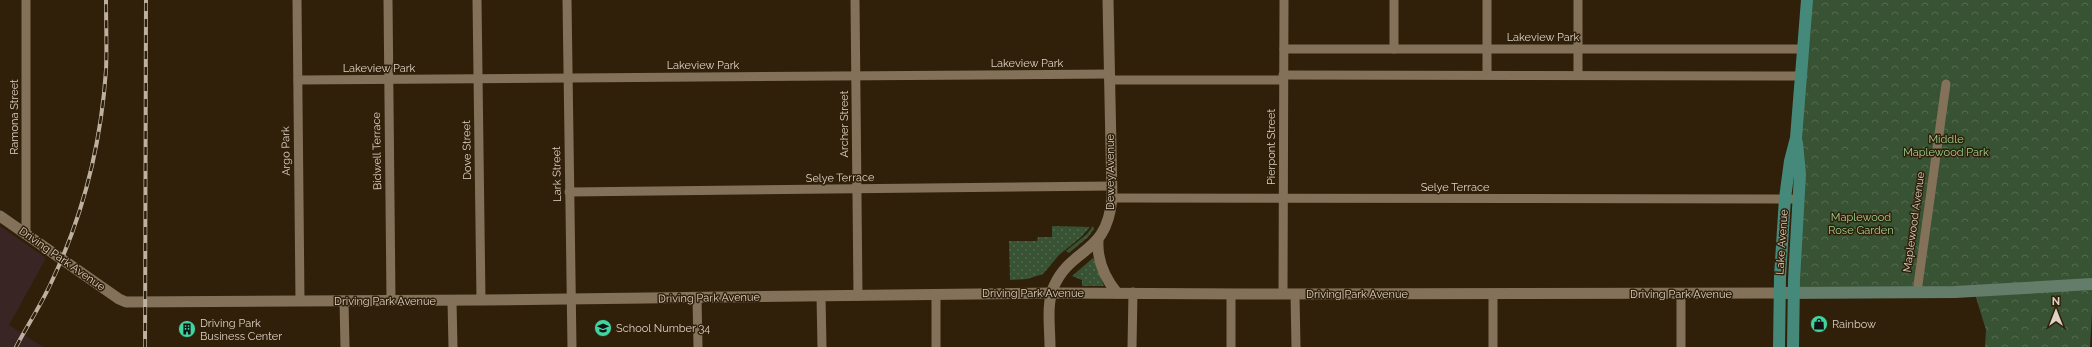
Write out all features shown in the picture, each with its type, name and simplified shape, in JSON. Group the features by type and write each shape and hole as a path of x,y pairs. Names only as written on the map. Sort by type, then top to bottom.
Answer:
{"main road":[{"name":"Lake Avenue","path":"1779,347 1785,198 1790,161 1796,138 1807,0"},
{"name":"Lake Avenue","path":"1793,347 1793,293 1799,199 1799,162 1796,138"},
{"name":"Driving Park Avenue","path":"1780,293 1988,290 2092,284"}],"street":[{"name":"Ramona Street","path":"26,0 26,234"},
{"name":"Argo Park","path":"297,0 300,301"},
{"name":"Bidwell Terrace","path":"388,0 391,301"},
{"name":"Dove Street","path":"477,0 481,300"},
{"name":"Lark Street","path":"567,0 572,347"},
{"name":"Archer Street","path":"855,0 858,296"},
{"name":"Dewey Avenue","path":"1050,347 1052,293 1061,275 1098,240 1108,223 1112,198 1112,186 1108,0"},
{"name":"Pierpont Street","path":"1283,294 1284,0"},
{"path":"1394,0 1394,49"},
{"path":"1487,0 1487,75"},
{"path":"1578,0 1578,75"},
{"name":"Lakeview Park","path":"1284,49 1802,49"},
{"name":"Lakeview Park","path":"298,80 856,76 1284,78 1487,75 1801,76"},
{"name":"Maplewood Avenue","path":"1917,292 1946,84"},
{"name":"Selye Terrace","path":"569,192 1112,186"},
{"name":"Selye Terrace","path":"1112,198 1799,199"},
{"name":"Driving Park Avenue","path":"0,216 119,299 126,302 697,298 1133,292 1231,294 1780,293"},
{"path":"1098,240 1099,263 1108,282 1117,293"},
{"path":"1132,347 1133,292"},
{"path":"1231,294 1231,347"},
{"path":"1295,294 1296,347"},
{"path":"1493,294 1493,347"},
{"path":"1681,294 1681,347"},
{"path":"936,295 936,347"},
{"path":"821,296 822,347"},
{"path":"697,298 698,347"},
{"path":"452,300 452,347"},
{"path":"344,301 345,347"}],"shaded area":[{"path":"0,226 46,258 9,325 43,347 0,347"}],"green space":[{"name":"Middle Maplewood Park","path":"1807,0 2092,0 2092,311 2090,347 1985,347 1986,330 1974,291 1793,293"},
{"path":"1052,226 1090,227 1081,237 1059,255 1043,274 1027,279 1010,280 1009,241 1037,241 1038,237 1052,237"},
{"path":"1093,226 1094,229 1088,237 1069,253 1066,251 1087,234"},
{"path":"1093,258 1104,286 1082,286 1082,280 1072,276"}],"railway":[{"path":"16,347 47,291 62,258 89,179 104,98 106,70 106,0"},
{"path":"145,347 146,0"}],"place":[{"name":"Rainbow","path":"1819,324"},
{"name":"School Number 34","path":"603,328"},
{"name":"Driving Park Business Center","path":"187,329"}],"park label":[{"name":"Maplewood Rose Garden","path":"1861,223"}]}
